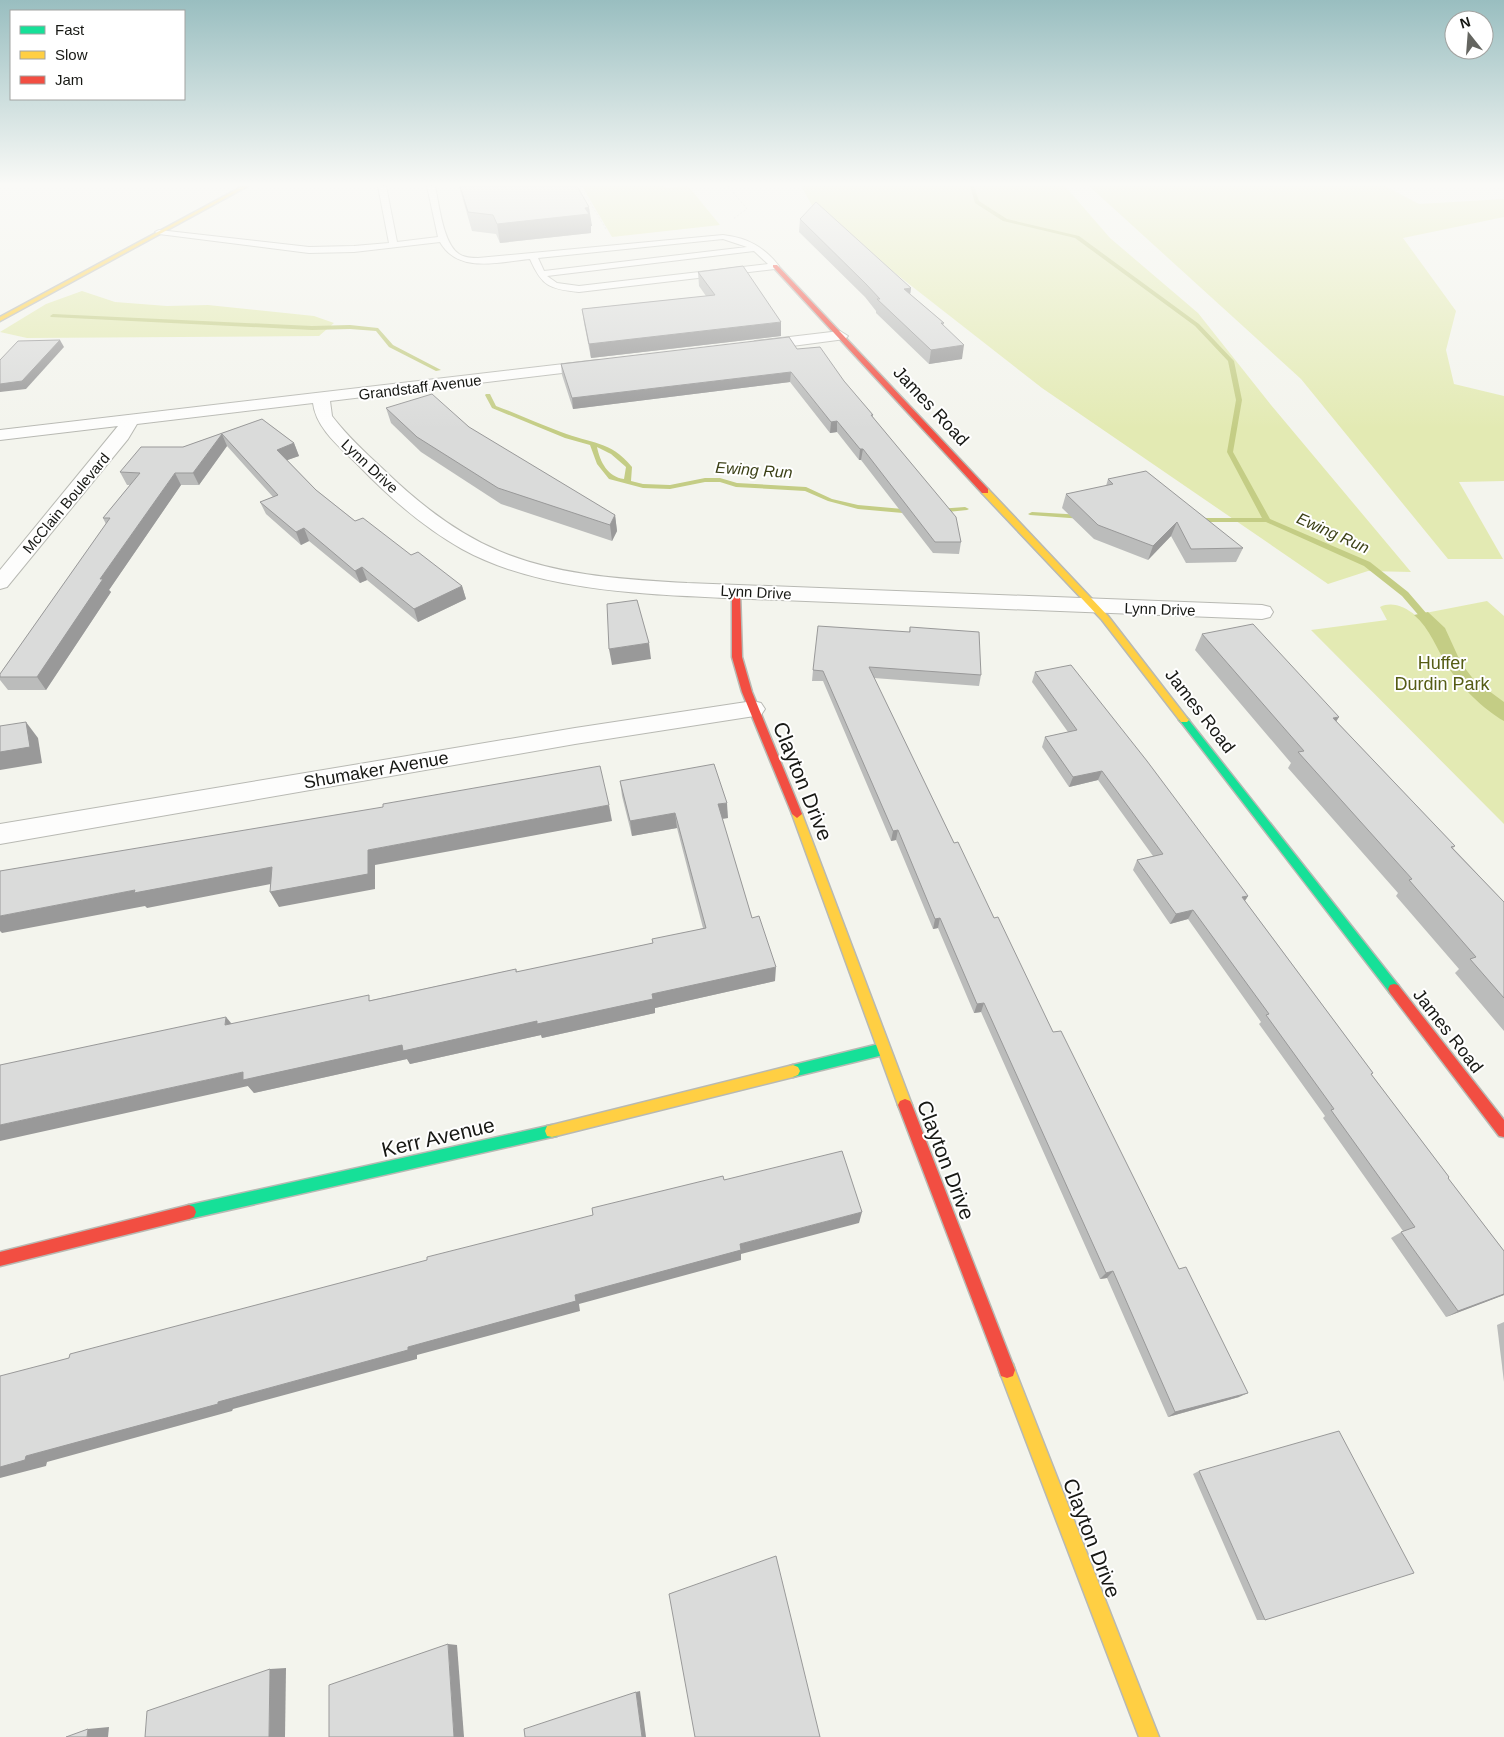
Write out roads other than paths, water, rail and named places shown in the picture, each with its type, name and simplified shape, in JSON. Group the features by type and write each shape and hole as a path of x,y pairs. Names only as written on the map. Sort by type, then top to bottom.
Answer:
{"street":[{"path":"0,319 96,267"},
{"name":"James Road","path":"776,267 1095,607 1504,1131"},
{"path":"742,348 840,336"},
{"name":"Grandstaff Avenue","path":"0,435 321,399 615,363"},
{"name":"Lynn Drive","path":"321,399 324,416 349,447 424,516 467,544 530,569 564,576 664,587 1095,607 1262,612"},
{"name":"McClain Boulevard","path":"0,583 122,435 130,421"},
{"name":"Clayton Drive","path":"736,591 735,638 737,657 753,709 786,783 883,1049 1149,1737"},
{"name":"Shumaker Avenue","path":"0,834 575,736 753,709"},
{"name":"Kerr Avenue","path":"0,1259 200,1210 577,1125 883,1049"}],"lane":[{"path":"538,267 543,279 554,286 580,289 766,267"},
{"path":"541,274 599,267"}],"waterway":[{"name":"Ewing Run","path":"1118,267 1197,325 1231,361 1239,400 1230,452 1267,520"},
{"name":"Ewing Run","path":"53,316 312,328 350,327 378,330 391,346 438,370"},
{"name":"Ewing Run","path":"488,395 494,407 567,437 593,444"},
{"name":"Ewing Run","path":"593,444 613,452 629,467 627,482"},
{"path":"593,444 597,458 607,474 615,480 627,482"},
{"name":"Ewing Run","path":"627,482 643,486 670,487 705,480 720,480 736,485 806,489 830,500 858,507 914,512"},
{"name":"Ewing Run","path":"938,511 965,509"},
{"name":"Ewing Run","path":"1032,514 1083,517"},
{"name":"Ewing Run","path":"1195,520 1267,520"},
{"name":"Ewing Run","path":"1267,520 1367,564 1405,594 1430,623"}],"park label":[{"name":"Huffer Durdin Park","path":"1442,673"}]}
